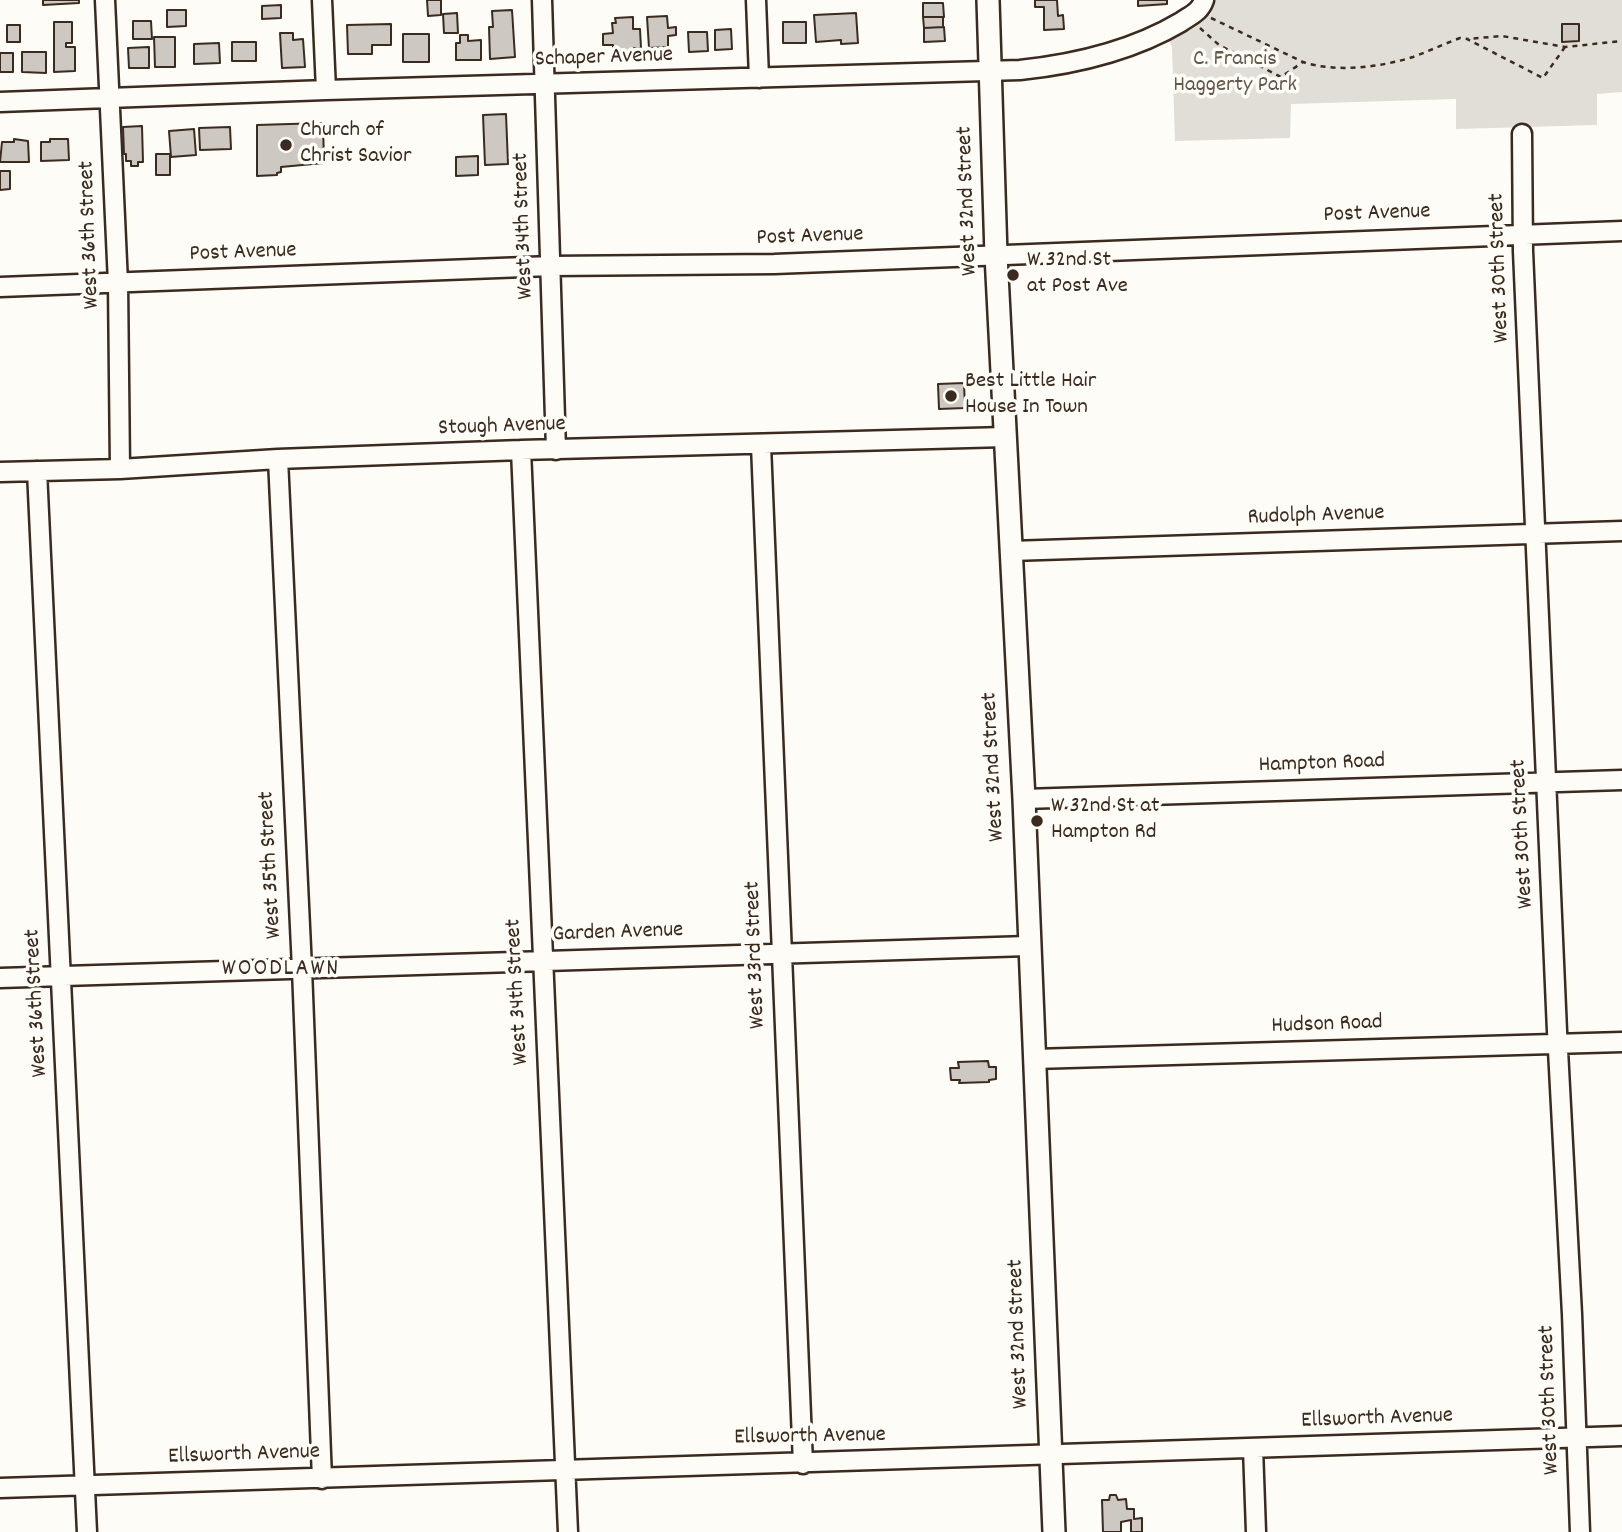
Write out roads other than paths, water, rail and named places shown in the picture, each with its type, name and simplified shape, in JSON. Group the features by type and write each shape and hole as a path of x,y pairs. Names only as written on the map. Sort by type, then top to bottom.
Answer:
{"street":[{"name":"West 36th Street","path":"105,0 118,283 120,469"},
{"path":"322,0 326,90"},
{"name":"West 34th Street","path":"542,0 556,450"},
{"path":"756,0 759,78"},
{"name":"West 32nd Street","path":"988,0 996,255 1024,799 1054,1532"},
{"name":"Schaper Avenue","path":"0,102 1052,67 1126,49 1204,14"},
{"name":"West 30th Street","path":"1522,134 1523,234 1580,1532"},
{"name":"Post Avenue","path":"0,287 551,266 774,264 1622,231"},
{"name":"Stough Avenue","path":"0,472 521,450 1005,437"},
{"name":"West 33rd Street","path":"761,444 803,1464"},
{"name":"West 34th Street","path":"521,450 568,1532"},
{"name":"West 35th Street","path":"278,459 322,1479"},
{"name":"West 36th Street","path":"37,471 87,1532"},
{"name":"Rudolph Avenue","path":"1011,551 1622,531"},
{"name":"Hampton Road","path":"1024,799 1622,780"},
{"name":"Garden Avenue","path":"0,978 1028,946"},
{"name":"Hudson Road","path":"1034,1059 1622,1042"},
{"name":"Ellsworth Avenue","path":"0,1488 1622,1436"},
{"path":"1253,1448 1256,1532"}],"place":[{"name":"Church of Christ Savior","path":"286,145"},
{"name":"W 32nd St at Post Ave","path":"1013,275"},
{"name":"Best Little Hair House In Town","path":"951,396"},
{"name":"W 32nd St at Hampton Rd","path":"1037,821"}],"district":[{"name":"WOODLAWN","path":"281,971"}],"park label":[{"name":"C. Francis Haggerty Park","path":"1235,74"}]}
